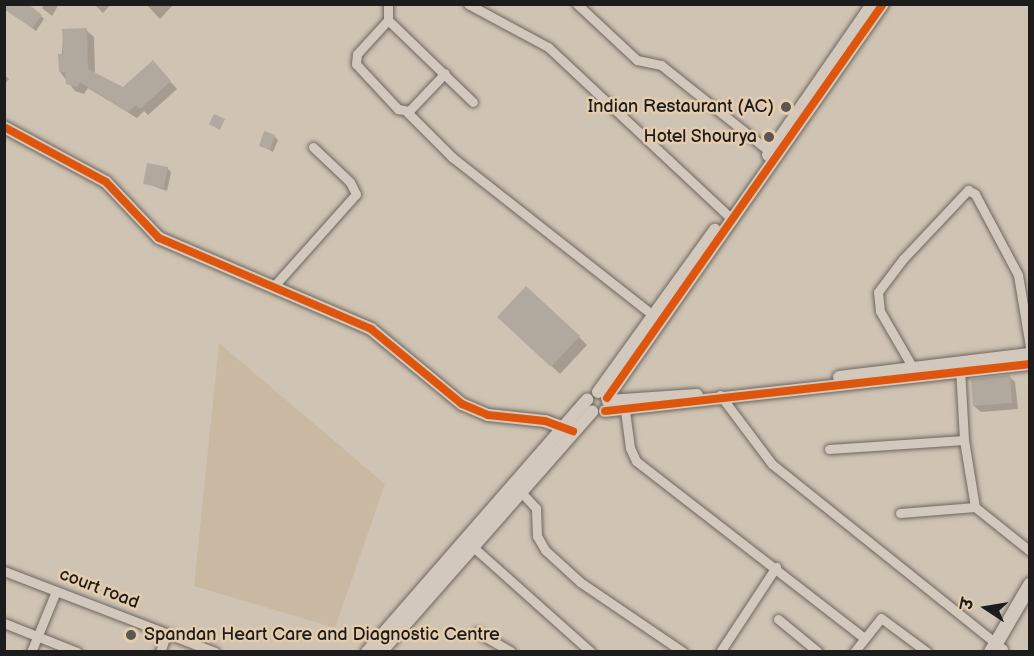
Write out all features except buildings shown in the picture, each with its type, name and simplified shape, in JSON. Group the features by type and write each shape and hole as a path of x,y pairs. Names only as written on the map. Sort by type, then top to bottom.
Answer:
{"main road":[{"path":"998,649 1029,585"},
{"path":"998,649 1029,603"}],"street":[{"path":"468,4 548,47 730,217"},
{"path":"577,4 637,60 661,65 773,155"},
{"path":"773,155 872,4"},
{"path":"367,651 569,428 605,400 773,155 883,4"},
{"path":"386,5 388,20 473,102"},
{"path":"388,20 357,54 356,64 398,109 407,112 452,157 653,315"},
{"path":"407,112 445,73"},
{"path":"4,127 106,182 159,238 371,329 476,411 569,428"},
{"path":"274,286 356,194 350,182 313,147"},
{"path":"913,368 880,311 879,292 903,260 968,190 975,194 1018,275 1029,347"},
{"path":"605,400 653,315 730,217"},
{"path":"588,400 605,400 625,407 960,366 1029,354"},
{"path":"721,396 913,368 1029,364"},
{"path":"960,366 964,440 975,507 1029,550"},
{"path":"721,396 772,464 998,649"},
{"path":"381,651 520,491 588,400"},
{"path":"588,400 592,412"},
{"path":"625,407 630,448 636,461 776,567 864,638"},
{"path":"830,449 964,440"},
{"path":"520,491 536,508 537,536 545,550 580,582 683,651"},
{"path":"900,513 975,507"},
{"path":"472,546 591,651"},
{"path":"720,651 776,567"},
{"name":"court road","path":"4,571 215,651"},
{"path":"31,651 56,591"},
{"path":"778,619 818,651"},
{"path":"855,651 877,621 885,619 927,651"},
{"path":"4,623 37,633 77,651"},
{"path":"477,632 511,651"},
{"path":"160,651 167,633"}],"shaded area":[{"path":"219,343 385,484 335,628 194,586"}],"cycle path":[{"path":"607,398 883,4"},
{"path":"4,127 106,182 159,238 371,329 462,404 488,415 545,421 573,431"},
{"path":"605,411 1030,364"}],"place":[{"name":"Indian Restaurant (AC)","path":"786,107"},
{"name":"Hotel Shourya","path":"769,137"},
{"name":"Spandan Heart Care and Diagnostic Centre","path":"131,635"}]}
